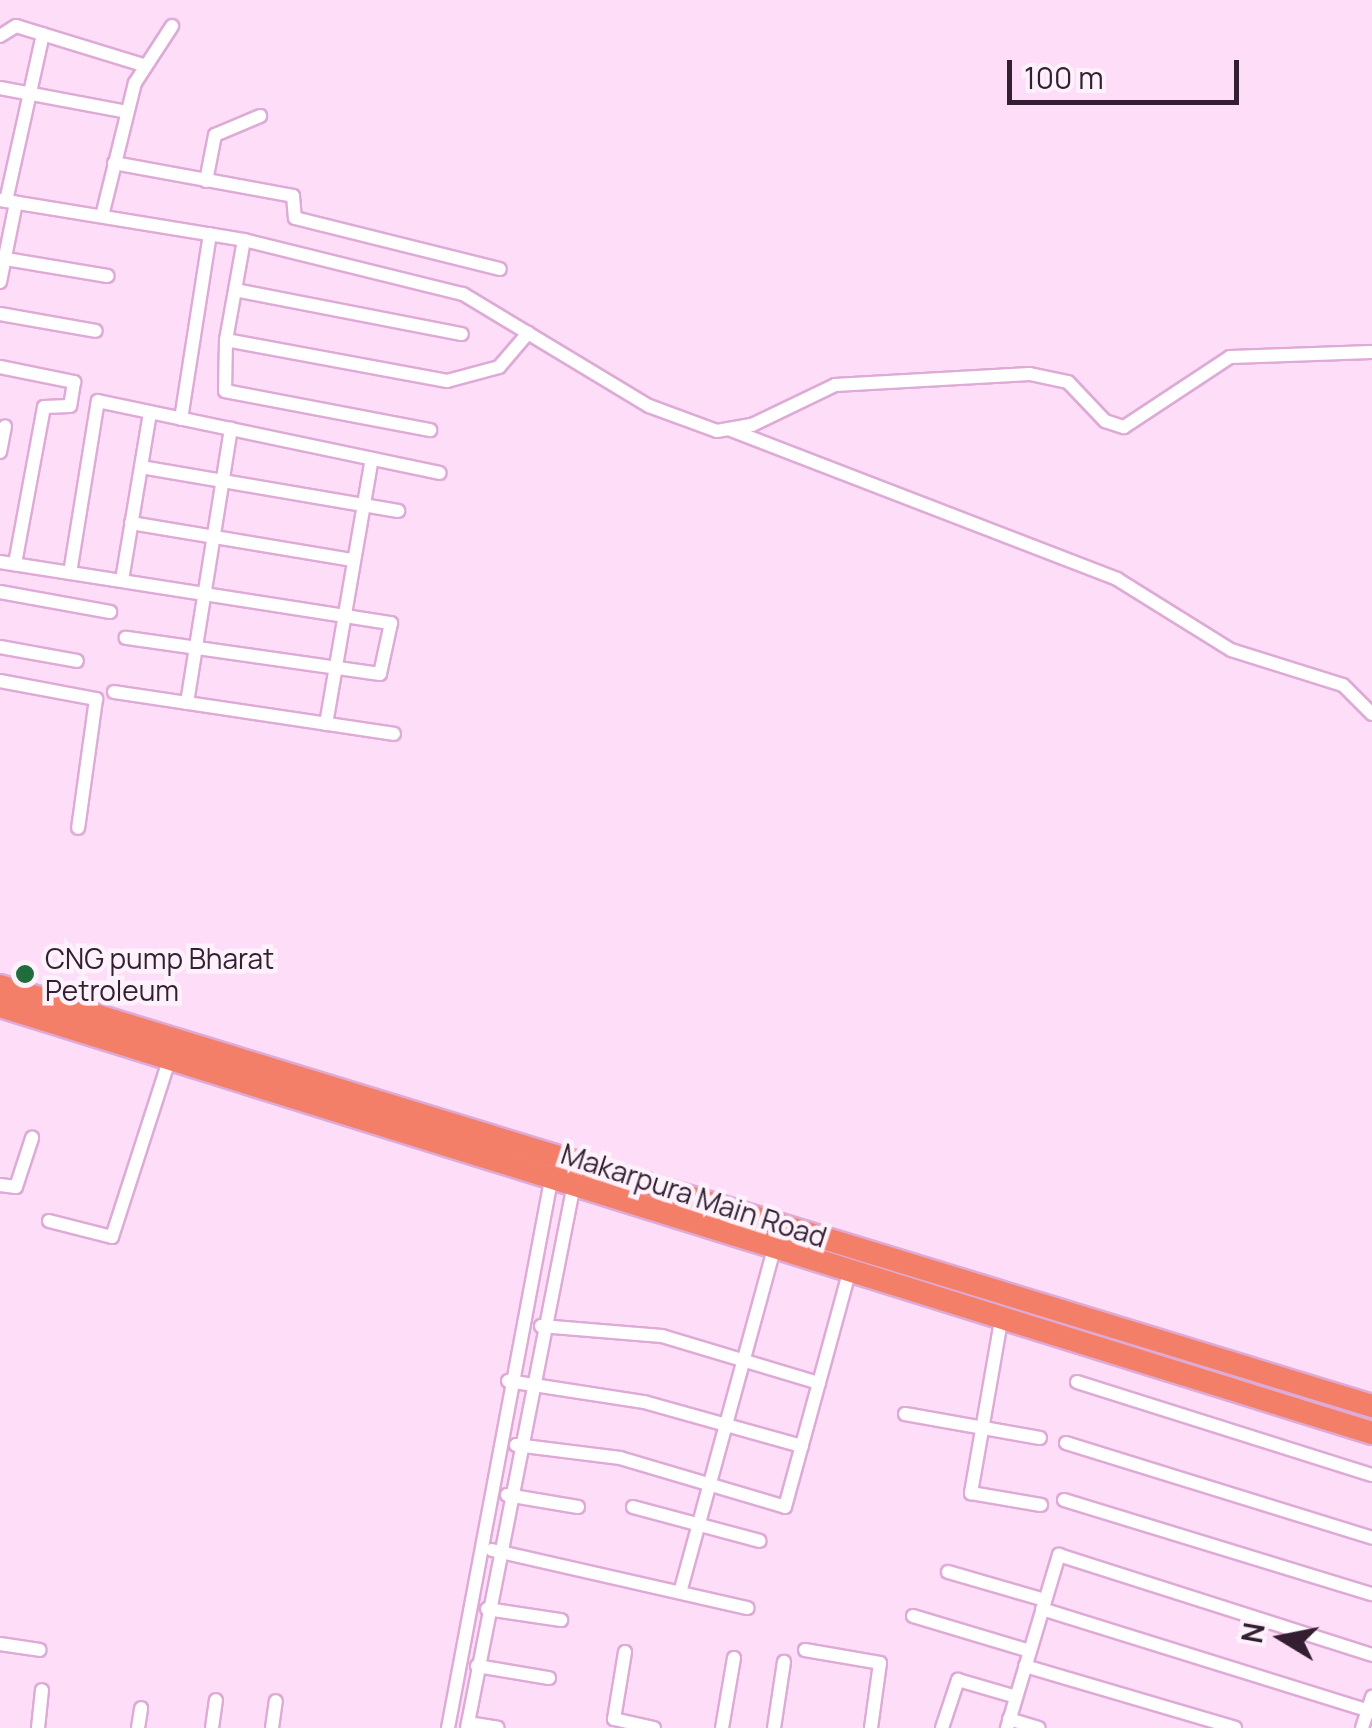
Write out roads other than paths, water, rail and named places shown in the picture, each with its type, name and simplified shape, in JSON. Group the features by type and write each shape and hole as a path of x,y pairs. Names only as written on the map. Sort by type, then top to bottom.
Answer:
{"highway":[{"name":"Makarpura Main Road","path":"1,1005 848,1276 1372,1432"},
{"name":"Makarpura Main Road","path":"1,1005 557,1155 1372,1406"}],"street":[{"path":"0,36 12,25 143,66"},
{"path":"102,216 127,112 143,66 172,26"},
{"path":"0,282 8,201 42,34"},
{"path":"0,88 127,112"},
{"path":"206,181 214,135 260,116"},
{"path":"114,163 292,196 295,218 500,269"},
{"path":"8,201 244,240 463,294 648,406 731,430 1116,579 1231,650 1343,684 1372,714"},
{"path":"181,418 210,234"},
{"path":"244,240 226,340 224,390 430,430"},
{"path":"2,258 106,276"},
{"path":"235,290 462,334"},
{"path":"0,314 96,331"},
{"path":"226,340 447,381 499,368 528,334"},
{"path":"731,430 835,385 1030,374 1058,376 1124,427 1230,357 1372,352"},
{"path":"0,367 74,382 70,406 44,407 7,563 391,621 384,671 336,668 126,638"},
{"path":"70,572 98,401 440,473"},
{"path":"122,580 150,412"},
{"path":"0,452 4,426"},
{"path":"188,703 231,429"},
{"path":"326,724 372,459"},
{"path":"141,468 398,511"},
{"path":"132,523 353,560"},
{"path":"0,592 110,612"},
{"path":"0,646 77,661"},
{"path":"0,681 96,699 78,828"},
{"path":"114,692 394,734"},
{"path":"48,1221 112,1237 169,1060"},
{"path":"0,1185 16,1187 32,1138"},
{"path":"498,1728 467,1726 506,1495 541,1326 562,1185 557,1155"},
{"path":"448,1728 508,1381 562,1185 580,1162"},
{"path":"681,1589 773,1252"},
{"path":"516,1444 620,1458 785,1507 848,1276"},
{"path":"1002,1322 971,1493 1040,1504"},
{"path":"541,1326 662,1336 819,1383"},
{"path":"508,1381 725,1422 802,1446"},
{"path":"1077,1382 1372,1475"},
{"path":"905,1414 1040,1438"},
{"path":"1066,1444 1372,1538"},
{"path":"506,1495 578,1507"},
{"path":"1064,1500 1372,1594"},
{"path":"633,1507 760,1541"},
{"path":"479,1548 681,1589 748,1608"},
{"path":"1038,1728 1008,1723 1061,1555 1372,1655"},
{"path":"948,1572 1370,1706 1362,1728"},
{"path":"487,1609 560,1620"},
{"path":"913,1616 1030,1651"},
{"path":"0,1644 40,1650"},
{"path":"805,1650 880,1664 871,1728"},
{"path":"625,1652 614,1719 654,1728"},
{"path":"722,1728 734,1658"},
{"path":"774,1728 784,1662"},
{"path":"477,1666 550,1678"},
{"path":"1025,1666 1236,1728"},
{"path":"942,1728 958,1680 1016,1697"},
{"path":"38,1728 42,1690"},
{"path":"212,1728 216,1700"},
{"path":"272,1728 276,1701"},
{"path":"138,1728 141,1708"}],"place":[{"name":"CNG pump Bharat Petroleum","path":"25,974"}]}
